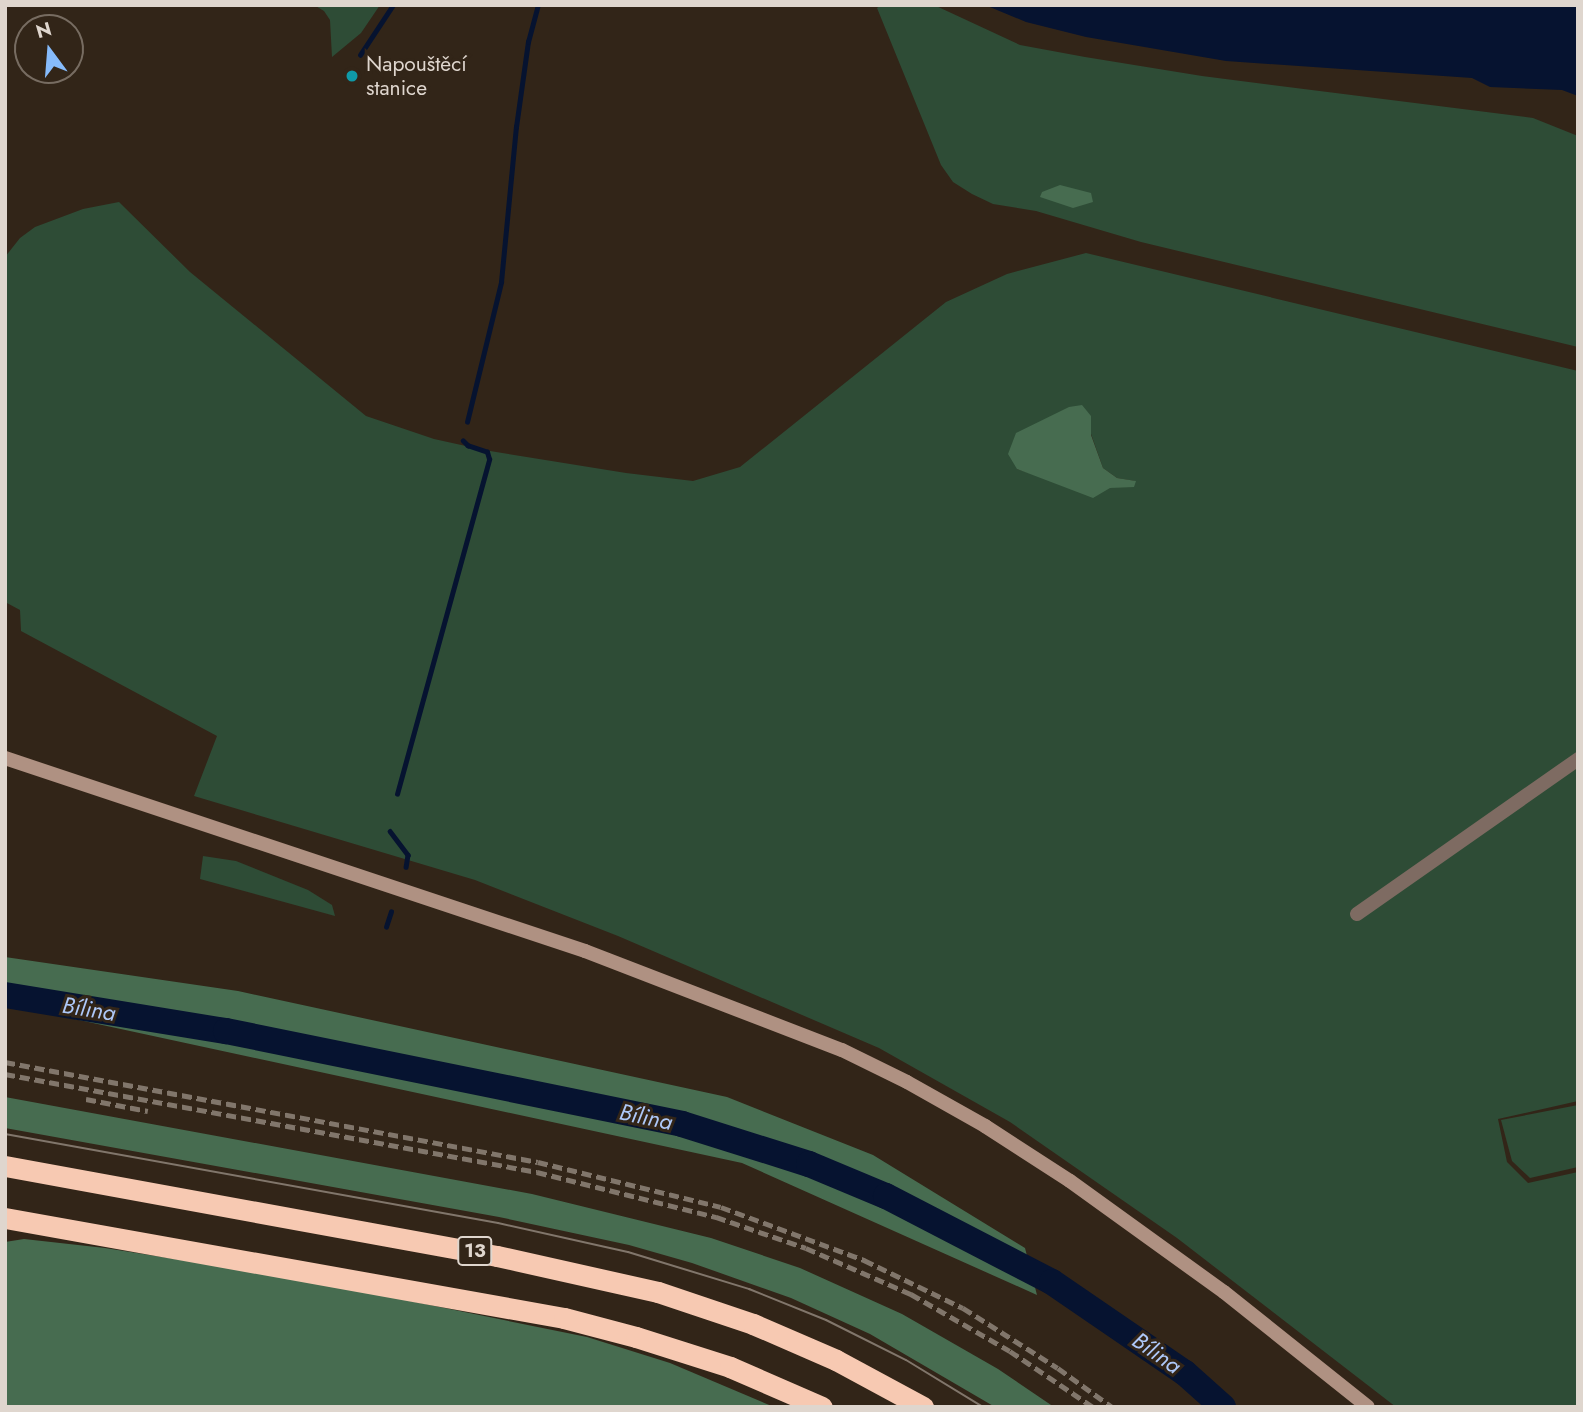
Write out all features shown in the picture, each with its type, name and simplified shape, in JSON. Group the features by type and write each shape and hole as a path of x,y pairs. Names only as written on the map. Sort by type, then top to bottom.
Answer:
{"highway":[{"name":"13","path":"5,1166 497,1255 621,1283 753,1324 836,1360 923,1407"},
{"name":"13","path":"5,1218 564,1318 636,1337 730,1367 822,1407"}],"street":[{"path":"5,758 585,951 842,1050 907,1082 985,1126 1070,1181 1224,1292 1368,1407"},
{"path":"1357,914 1578,759"}],"green space":[{"path":"314,5 380,5 361,33 332,57 330,20 324,11"},
{"path":"881,5 934,5 1020,45 1202,76 1533,118 1578,136 1578,347 1141,242 1036,211 993,204 972,194 953,182 941,165 877,8"},
{"path":"1060,185 1091,193 1093,202 1073,208 1040,197 1042,192"},
{"path":"119,202 190,272 366,416 434,439 484,450 693,481 740,467 946,302 1007,274 1086,253 1578,371 1578,1101 1498,1119 1507,1162 1528,1183 1578,1172 1578,1407 1396,1407 1177,1238 1010,1122 879,1048 618,936 475,880 194,796 217,736 21,631 20,610 5,602 5,257 20,238 35,227 83,209","holes":["1091,416 1091,434 1103,468 1117,478 1135,481 1110,488 1048,479 1017,469"]},
{"path":"1082,405 1091,416 1091,435 1103,468 1117,478 1136,481 1134,487 1110,488 1093,498 1017,469 1008,454 1016,433 1069,407"},
{"path":"203,856 236,861 308,890 332,905 335,916 200,879"},
{"path":"5,957 238,991 727,1097 873,1155 1025,1248 1037,1295 742,1163 5,1004"},
{"path":"5,1097 532,1194 711,1238 800,1268 902,1314 998,1369 1054,1407 995,1407 870,1334 791,1298 692,1263 629,1245 499,1217 5,1128"},
{"path":"1578,1105 1578,1167 1530,1178 1512,1161 1501,1120"},
{"path":"24,1239 105,1248 302,1279 587,1337 670,1363 774,1407 5,1407 5,1242"}],"water":[{"path":"985,5 1578,5 1578,96 1562,90 1490,87 1472,78 1226,61 1086,37 1026,22"}],"waterway":[{"path":"360,55 393,5"},
{"path":"467,422 501,282 516,127 528,42 538,5"},
{"path":"397,794 489,459 487,452 468,446 463,441"},
{"path":"390,831 408,855 406,867"},
{"path":"386,927 391,912"},
{"name":"Bílina","path":"5,995 226,1031 682,1124 809,1164 886,1196 1052,1282 1185,1373 1223,1407"}],"tram line":[{"path":"5,1134 498,1223 628,1252 749,1289 826,1320 906,1360 983,1407"}],"railway":[{"path":"5,1062 538,1162 721,1207 864,1260 963,1308 1058,1368 1112,1407"},
{"path":"5,1074 537,1172 716,1217 806,1248 911,1294 1010,1351 1093,1407"},
{"path":"86,1099 148,1111"}],"place":[{"name":"Napouštěcí stanice","path":"352,76"}]}
